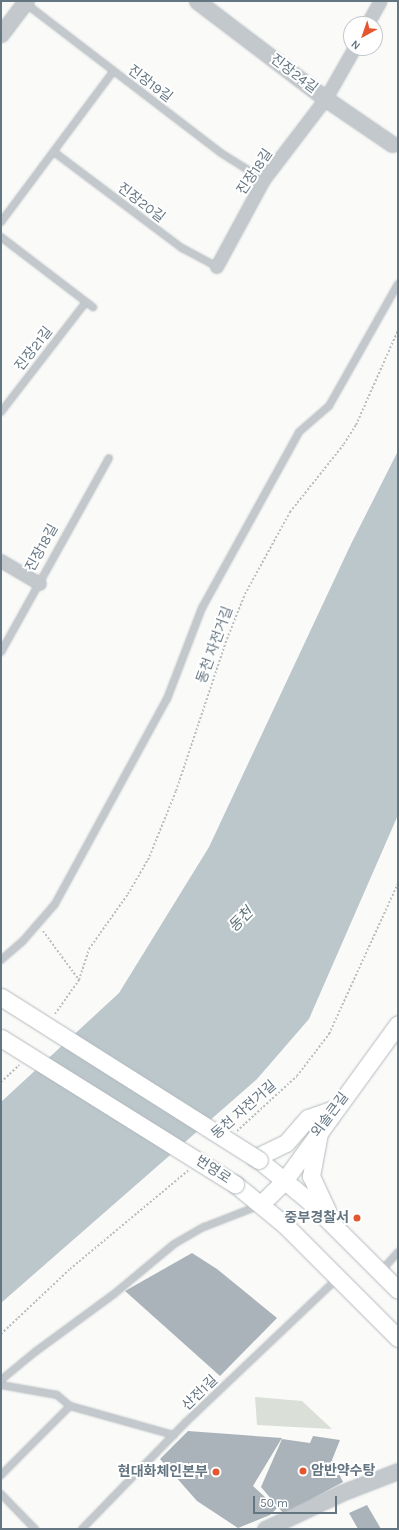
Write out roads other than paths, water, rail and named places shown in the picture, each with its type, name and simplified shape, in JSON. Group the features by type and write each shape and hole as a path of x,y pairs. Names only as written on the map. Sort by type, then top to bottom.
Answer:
{"main road":[{"path":"1,997 257,1159 284,1180 334,1226 398,1290"},
{"name":"외솔큰길","path":"261,1204 284,1180 334,1109 396,1031"},
{"name":"번영로","path":"1,1038 235,1184 261,1204 398,1338"},
{"path":"257,1159 286,1143 308,1118 334,1109"},
{"path":"319,1130 311,1176 334,1226"}],"street":[{"name":"진장24길","path":"197,1 326,98 392,144"},
{"path":"1,34 25,2"},
{"path":"372,16 379,2"},
{"name":"진장18길","path":"217,267 264,180 326,98 350,56"},
{"path":"1,561 40,584"},
{"path":"265,1529 341,1493 398,1471"}],"lane":[{"name":"진장19길","path":"25,2 221,153 264,180"},
{"path":"1,222 114,72"},
{"name":"진장20길","path":"54,152 171,240 217,267"},
{"path":"1,237 93,307"},
{"path":"1,960 22,942 54,904 167,699 202,608 299,432 329,406 398,284"},
{"name":"진장21길","path":"1,412 86,302"},
{"name":"진장18길","path":"1,652 40,584 108,458"},
{"path":"1,1380 35,1352 114,1294 174,1244 204,1228 261,1204"},
{"path":"380,1272 398,1252"},
{"name":"산전1길","path":"82,1529 174,1435 338,1278"},
{"path":"1,1385 57,1395 70,1406 174,1435"},
{"path":"1,1476 70,1406"},
{"path":"1,1494 35,1529"}],"water":[{"name":"동천","path":"398,451 398,815 309,1019 257,1079 1,1303 1,1102 119,993 209,847 351,544"}],"place":[{"name":"중부경찰서","path":"357,1218"},
{"name":"암반약수탕","path":"303,1471"},
{"name":"현대화체인본부","path":"216,1472"}]}
